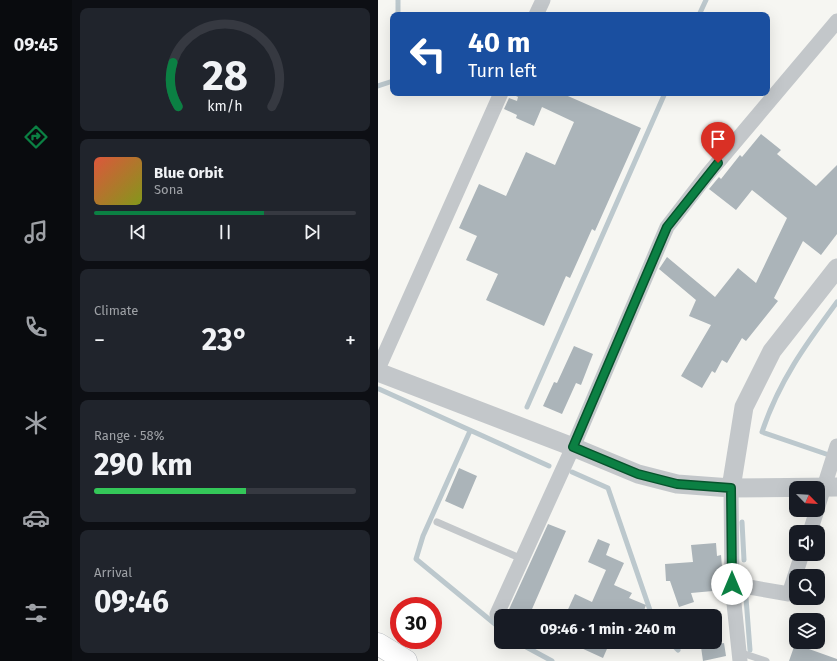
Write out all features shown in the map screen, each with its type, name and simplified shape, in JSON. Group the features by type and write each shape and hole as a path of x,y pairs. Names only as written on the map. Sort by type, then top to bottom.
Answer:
{"main road":[{"path":"378,644 406,661"}],"street":[{"path":"537,12 543,0"},
{"path":"500,609 573,447 667,227 708,174 837,21"},
{"path":"500,96 378,370 638,474 677,484 731,488 831,487"},
{"path":"739,657 732,584 731,488 744,407 772,351 837,268"},
{"path":"825,496 831,487 837,446"},
{"path":"732,584 789,594 800,561"}],"lane":[{"path":"438,522 522,559"},
{"path":"739,657 766,661"}],"building":[{"path":"516,96 568,96 641,128 595,231 592,229 570,278 566,276 544,326 486,300 498,274 466,260 477,236 459,228 479,184 506,196 526,152 555,165 574,122 542,107 534,126 516,118 517,115 504,109 509,98 517,101 518,97"},
{"path":"761,134 781,150 777,154 816,186 837,165 837,234 821,255 803,241 774,298 778,301 746,341 742,338 727,363 722,360 715,373 712,371 702,388 681,376 711,325 689,316 696,300 659,269 667,257 715,297 738,268 756,283 787,218 752,190 736,210 709,189 719,177 721,179 740,155 742,157"},
{"path":"574,346 593,354 581,385 576,383 562,414 543,406 554,382 557,383"},
{"path":"459,468 477,476 463,509 445,501"},
{"path":"548,524 566,531 532,609 509,609"},
{"path":"598,539 610,544 606,555 624,563 614,585 632,593 629,598 646,605 645,609 568,609 575,594 592,602 606,570 588,562"},
{"path":"716,543 717,556 721,555 724,590 691,593 694,602 679,607 670,581 666,581 665,564 693,562 691,545"},
{"path":"722,643 724,643 726,656 703,661 701,649 722,649"},
{"path":"583,649 607,649 603,658"},
{"path":"793,649 809,649 837,659 837,661 789,661"}],"waterway":[{"path":"398,0 398,12"},
{"path":"700,12 706,0"},
{"path":"378,86 390,82"},
{"path":"527,407 664,96"},
{"path":"829,455 762,432 769,413 794,364 837,302"},
{"path":"379,389 549,466"},
{"path":"470,431 423,536 416,559 494,623"},
{"path":"572,472 608,488 650,609"},
{"path":"742,522 744,560"},
{"path":"746,598 750,650"},
{"path":"530,649 552,661"}],"route":[{"path":"718,163 667,227 573,447 638,474 677,484 731,488 732,584"}]}
